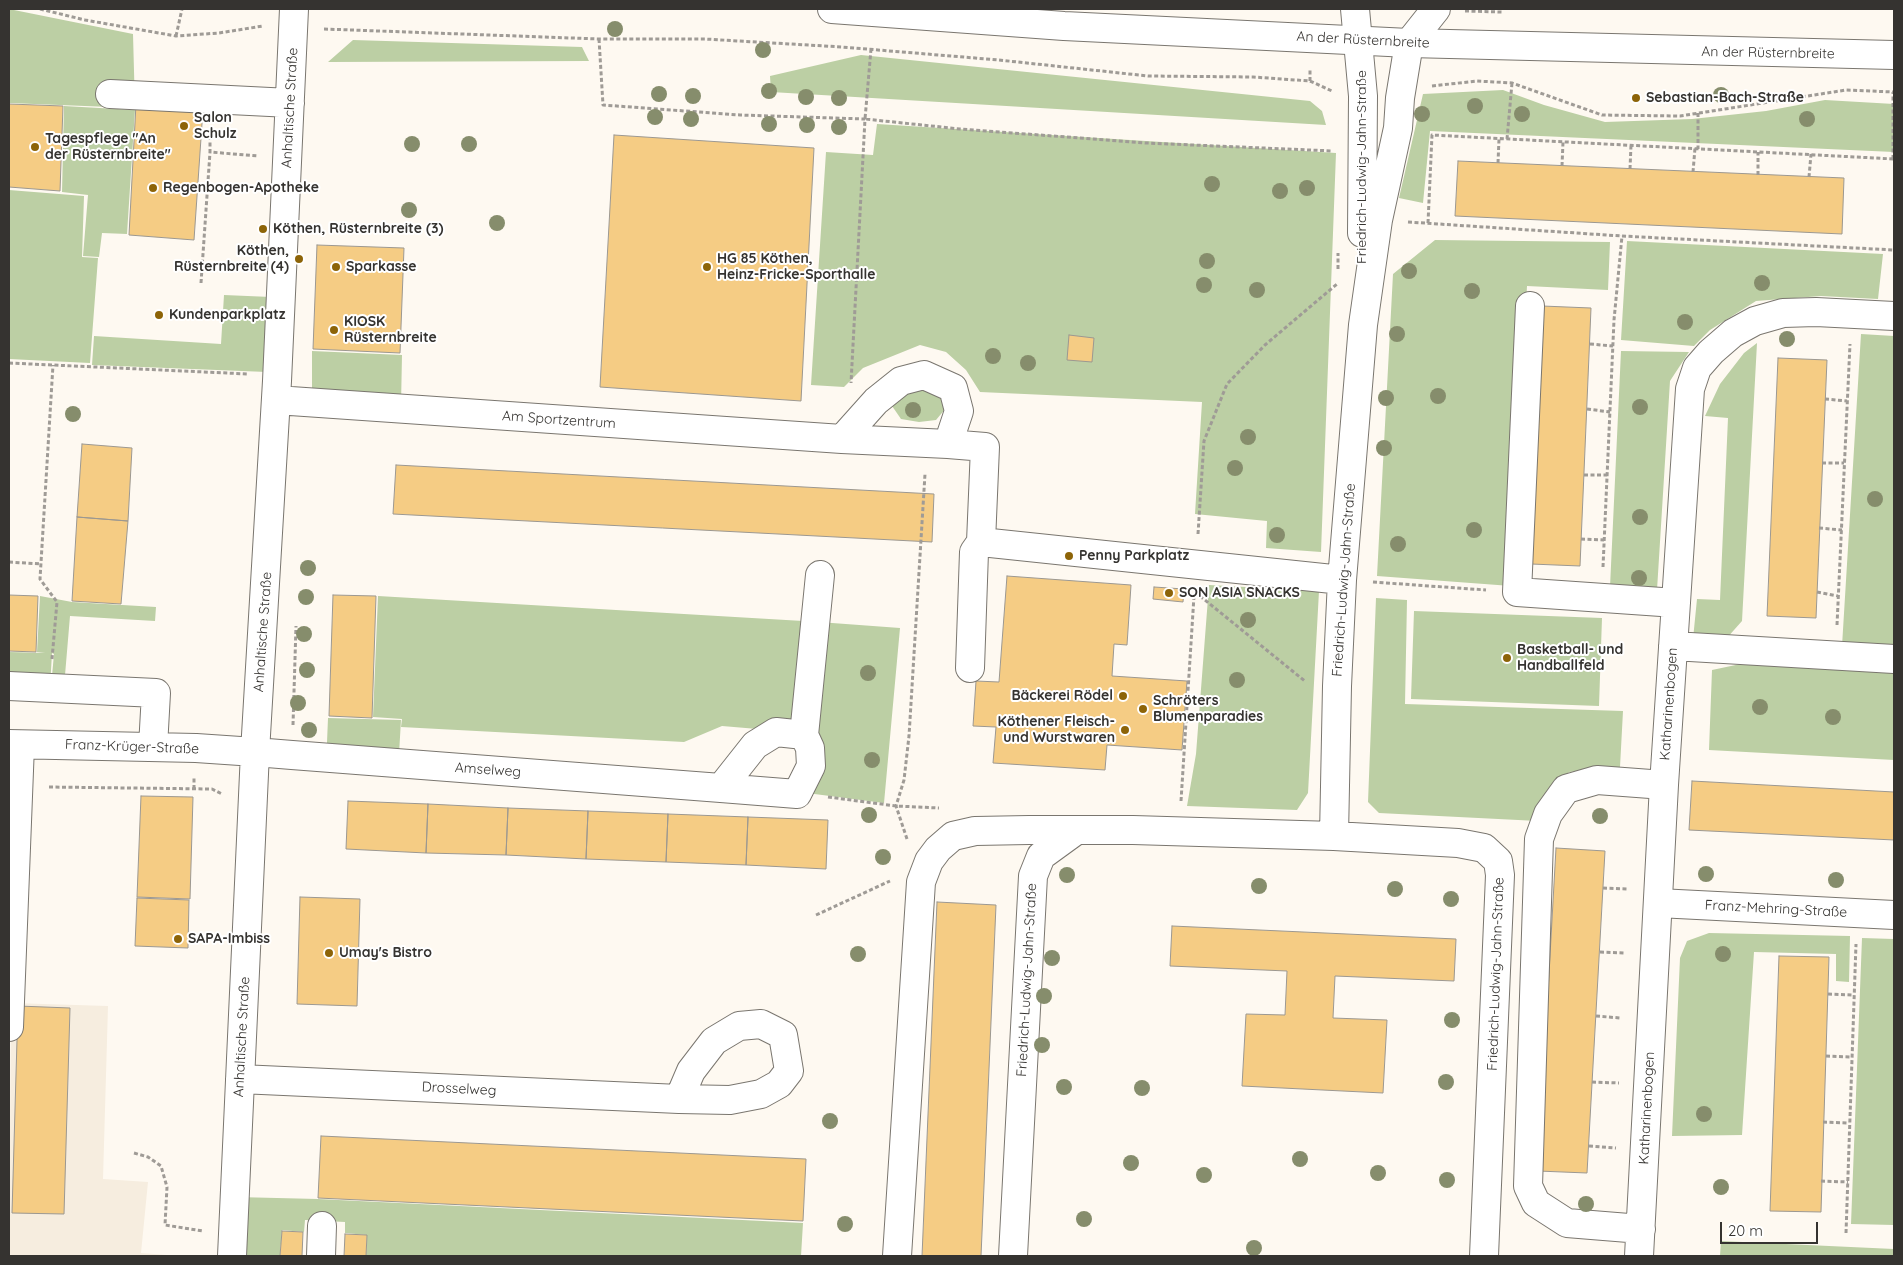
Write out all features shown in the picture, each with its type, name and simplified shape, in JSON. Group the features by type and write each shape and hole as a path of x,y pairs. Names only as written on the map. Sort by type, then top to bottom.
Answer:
{"street":[{"name":"An der Rüsternbreite","path":"832,9 1064,26 1409,43 1894,55"},
{"path":"1355,9 1360,40"},
{"path":"1409,43 1436,9"},
{"name":"Anhaltische Straße","path":"232,1256 255,752 276,400 294,18"},
{"name":"Friedrich-Ludwig-Jahn-Straße","path":"1360,40 1363,96 1363,325"},
{"name":"Friedrich-Ludwig-Jahn-Straße","path":"1334,836 1336,686 1342,580 1363,325 1378,220 1398,128 1400,98 1409,43"},
{"path":"110,94 290,103"},
{"path":"1530,306 1517,592 1676,603"},
{"name":"Katharinenbogen","path":"1639,1256 1647,896 1664,785 1690,389 1696,368 1711,352 1733,333 1755,321 1783,313 1816,312 1894,316"},
{"path":"845,435 876,400 901,381 924,375 953,388 959,411 948,444"},
{"name":"Am Sportzentrum","path":"276,400 845,435 985,447 981,542"},
{"path":"970,668 974,552 981,542 1342,580"},
{"path":"721,788 755,745 776,732 804,735 820,575"},
{"path":"1673,646 1894,659"},
{"path":"9,686 156,693 153,747"},
{"name":"Amselweg","path":"255,752 797,794 811,766 810,748 804,735"},
{"path":"9,1027 18,791 14,744"},
{"name":"Franz-Krüger-Straße","path":"14,744 153,747 255,752"},
{"path":"1640,1229 1567,1223 1536,1203 1528,1186 1539,839 1548,814 1566,789 1597,780 1664,785"},
{"name":"Friedrich-Ludwig-Jahn-Straße","path":"1013,1256 1033,876 1041,856 1074,832 1133,830 1334,836 1458,843 1484,848 1498,861 1500,875 1484,1256"},
{"path":"897,1256 920,906 922,882 929,861 938,849 953,836 975,831 1074,832"},
{"name":"Franz-Mehring-Straße","path":"1647,896 1894,914"},
{"name":"Drosselweg","path":"240,1079 679,1099"},
{"path":"321,1256 322,1226"}],"path":[{"path":"40,9 85,20 176,36 219,33 263,26 294,18 376,32 599,39 705,38 999,60 1148,76 1253,77 1310,81 1341,94 1363,96"},
{"path":"176,36 182,9"},
{"path":"599,39 603,105 740,115 865,119 960,129 1146,143 1340,151"},
{"path":"845,435 870,49"},
{"path":"1400,98 1408,97 1428,87 1454,82 1512,83 1602,115 1680,116 1846,90 1894,92 1894,159 1432,135 1428,223 1622,236 1894,250"},
{"path":"1507,139 1512,83"},
{"path":"1693,172 1698,113"},
{"path":"201,283 210,136"},
{"path":"1498,163 1499,138"},
{"path":"1562,142 1562,166"},
{"path":"1630,169 1631,145"},
{"path":"210,152 262,156"},
{"path":"1758,152 1758,175"},
{"path":"1809,177 1811,154"},
{"path":"1602,598 1613,346 1622,236"},
{"path":"1337,293 1338,246"},
{"path":"1195,565 1204,441 1228,384 1265,345 1338,283"},
{"path":"1835,656 1852,314"},
{"path":"1590,344 1613,346"},
{"path":"9,363 256,374"},
{"path":"50,688 57,602 40,580 53,365"},
{"path":"1825,399 1848,400"},
{"path":"1587,409 1610,412"},
{"path":"1822,463 1844,463"},
{"path":"907,841 896,806 904,780 909,736 926,466"},
{"path":"1584,475 1607,475"},
{"path":"1819,528 1842,530"},
{"path":"1581,539 1604,540"},
{"path":"9,562 41,564"},
{"path":"1342,580 1517,592"},
{"path":"1180,810 1194,591 1314,688"},
{"path":"1817,592 1838,596"},
{"path":"18,791 43,787 212,789 223,795 226,800"},
{"path":"816,915 888,884 893,877"},
{"path":"1603,888 1647,896"},
{"path":"1846,1233 1856,940"},
{"path":"1600,952 1633,954"},
{"path":"1828,994 1854,995"},
{"path":"1596,1016 1622,1018"},
{"path":"1826,1056 1852,1057"},
{"path":"1592,1082 1627,1084"},
{"path":"1824,1122 1849,1123"},
{"path":"1589,1146 1624,1148"},
{"path":"134,1153 148,1157 161,1166 167,1187 165,1226 211,1232"},
{"path":"1822,1181 1848,1182"}],"shaded area":[{"path":"11,1003 108,1006 103,1179 148,1182 141,1253 180,1256 9,1256"}],"green space":[{"path":"9,9 133,34 135,108 9,103"},
{"path":"353,40 582,47 589,61 328,62"},
{"path":"861,55 1310,101 1322,111 1326,125 771,92 770,76"},
{"path":"1503,90 1544,105 1605,122 1692,119 1766,111 1825,100 1894,104 1894,152 1430,131 1423,203 1399,198 1423,94"},
{"path":"64,106 135,110 127,234 102,233 99,257 83,256 88,195 62,192"},
{"path":"877,124 1336,153 1321,552 1266,548 1267,521 1195,514 1202,402 980,392 966,370 946,352 920,345 863,368 844,387 811,385 826,152 873,155"},
{"path":"9,190 84,196 82,257 98,258 90,363 9,359"},
{"path":"1435,240 1610,242 1608,290 1527,286 1511,586 1377,576 1393,274"},
{"path":"1627,241 1883,254 1878,299 1821,296 1756,301 1710,330 1694,346 1621,340"},
{"path":"224,295 271,297 267,372 92,365 94,336 221,344"},
{"path":"1861,334 1894,336 1894,649 1842,646"},
{"path":"1757,343 1742,621 1726,639 1693,639 1697,599 1720,600 1728,418 1705,416 1720,384 1744,353"},
{"path":"312,351 402,355 401,405 312,400"},
{"path":"1621,351 1689,352 1670,381 1657,590 1610,587"},
{"path":"906,388 941,390 946,408 936,420 919,422 901,419 890,403"},
{"path":"1209,585 1319,591 1308,793 1297,810 1187,806 1196,754"},
{"path":"40,596 72,602 156,607 155,621 70,616 64,687 51,687 54,654 52,653 50,687 9,686 9,652 45,653 37,652"},
{"path":"378,596 803,621 793,732 722,726 684,742 401,727 402,719 373,717"},
{"path":"1376,598 1407,600 1405,704 1623,711 1620,767 1569,772 1538,821 1379,813 1368,802"},
{"name":"Basketball- und Handballfeld","path":"1414,611 1602,618 1599,706 1411,699"},
{"path":"805,621 900,628 884,803 799,792"},
{"path":"1750,662 1894,670 1894,760 1709,750 1712,670"},
{"path":"328,718 401,720 398,771 326,767"},
{"path":"1709,933 1850,936 1849,982 1836,981 1836,954 1754,952 1742,1135 1672,1136 1680,958 1687,941"},
{"path":"1862,938 1894,939 1894,1225 1851,1224"},
{"path":"236,1197 318,1199 803,1223 801,1256 366,1256 367,1235 345,1233 345,1222 305,1220 304,1232 282,1230 280,1256 233,1256"},
{"path":"1721,1241 1894,1249 1894,1256 1720,1256"}],"building":[{"name":"Tagespflege \"An der Rüsternbreite\"","path":"9,104 63,106 60,191 9,187"},
{"path":"136,104 203,109 194,240 129,235"},
{"name":"HG 85 Köthen, Heinz-Fricke-Sporthalle","path":"614,135 814,148 801,401 600,387"},
{"path":"1458,161 1844,178 1842,234 1455,216"},
{"path":"317,245 404,248 400,353 313,349"},
{"path":"1542,306 1591,308 1580,566 1531,564"},
{"path":"1069,335 1094,338 1092,362 1067,360"},
{"path":"1778,358 1827,360 1816,618 1767,616"},
{"path":"82,444 132,448 128,521 77,517"},
{"path":"396,465 934,494 932,542 393,514"},
{"path":"77,517 128,521 121,604 72,601"},
{"path":"1007,576 1131,585 1127,645 1114,644 1112,676 1187,681 1182,750 1107,745 1105,770 993,763 996,727 973,726 976,681 999,682"},
{"path":"1154,587 1184,589 1183,602 1153,599"},
{"path":"9,595 38,596 36,652 9,651"},
{"path":"333,595 376,596 372,718 329,716"},
{"path":"1692,781 1894,792 1894,840 1689,830"},
{"path":"141,796 193,797 190,899 137,897"},
{"path":"348,801 428,804 426,853 346,849"},
{"path":"428,804 508,808 506,855 426,853"},
{"path":"508,808 588,811 586,859 506,855"},
{"path":"588,811 668,814 666,862 586,859"},
{"path":"668,814 748,817 746,865 666,862"},
{"path":"748,817 828,820 826,869 746,865"},
{"path":"1556,848 1605,851 1587,1173 1538,1171"},
{"path":"300,897 360,899 357,1006 297,1004"},
{"path":"137,898 189,900 188,948 135,946"},
{"path":"937,902 996,905 981,1256 922,1256"},
{"path":"1172,926 1456,939 1454,981 1335,976 1333,1018 1387,1020 1383,1093 1242,1086 1246,1014 1285,1015 1287,971 1170,966"},
{"path":"1779,956 1829,957 1821,1212 1770,1211"},
{"path":"18,1006 70,1008 64,1214 12,1213"},
{"path":"321,1136 806,1159 803,1221 318,1198"},
{"path":"282,1231 303,1232 302,1256 280,1256"},
{"path":"345,1234 367,1235 366,1256 344,1256"}],"place":[{"name":"Sebastian-Bach-Straße","path":"1636,98"},
{"name":"Salon Schulz","path":"184,126"},
{"name":"Tagespflege \"An der Rüsternbreite\"","path":"35,147"},
{"name":"Regenbogen-Apotheke","path":"153,188"},
{"name":"Köthen, Rüsternbreite (3)","path":"263,229"},
{"name":"Köthen, Rüsternbreite (4)","path":"299,259"},
{"name":"Sparkasse","path":"336,267"},
{"name":"HG 85 Köthen, Heinz-Fricke-Sporthalle","path":"707,267"},
{"name":"Kundenparkplatz","path":"159,315"},
{"name":"KIOSK Rüsternbreite","path":"334,330"},
{"name":"Penny Parkplatz","path":"1069,556"},
{"name":"SON ASIA SNACKS","path":"1169,593"},
{"name":"Basketball- und Handballfeld","path":"1507,658"},
{"name":"Bäckerei Rödel","path":"1123,696"},
{"name":"Schröters Blumenparadies","path":"1143,709"},
{"name":"Köthener Fleisch- und Wurstwaren","path":"1125,730"},
{"name":"SAPA-Imbiss","path":"178,939"},
{"name":"Umay's Bistro","path":"329,953"}]}
